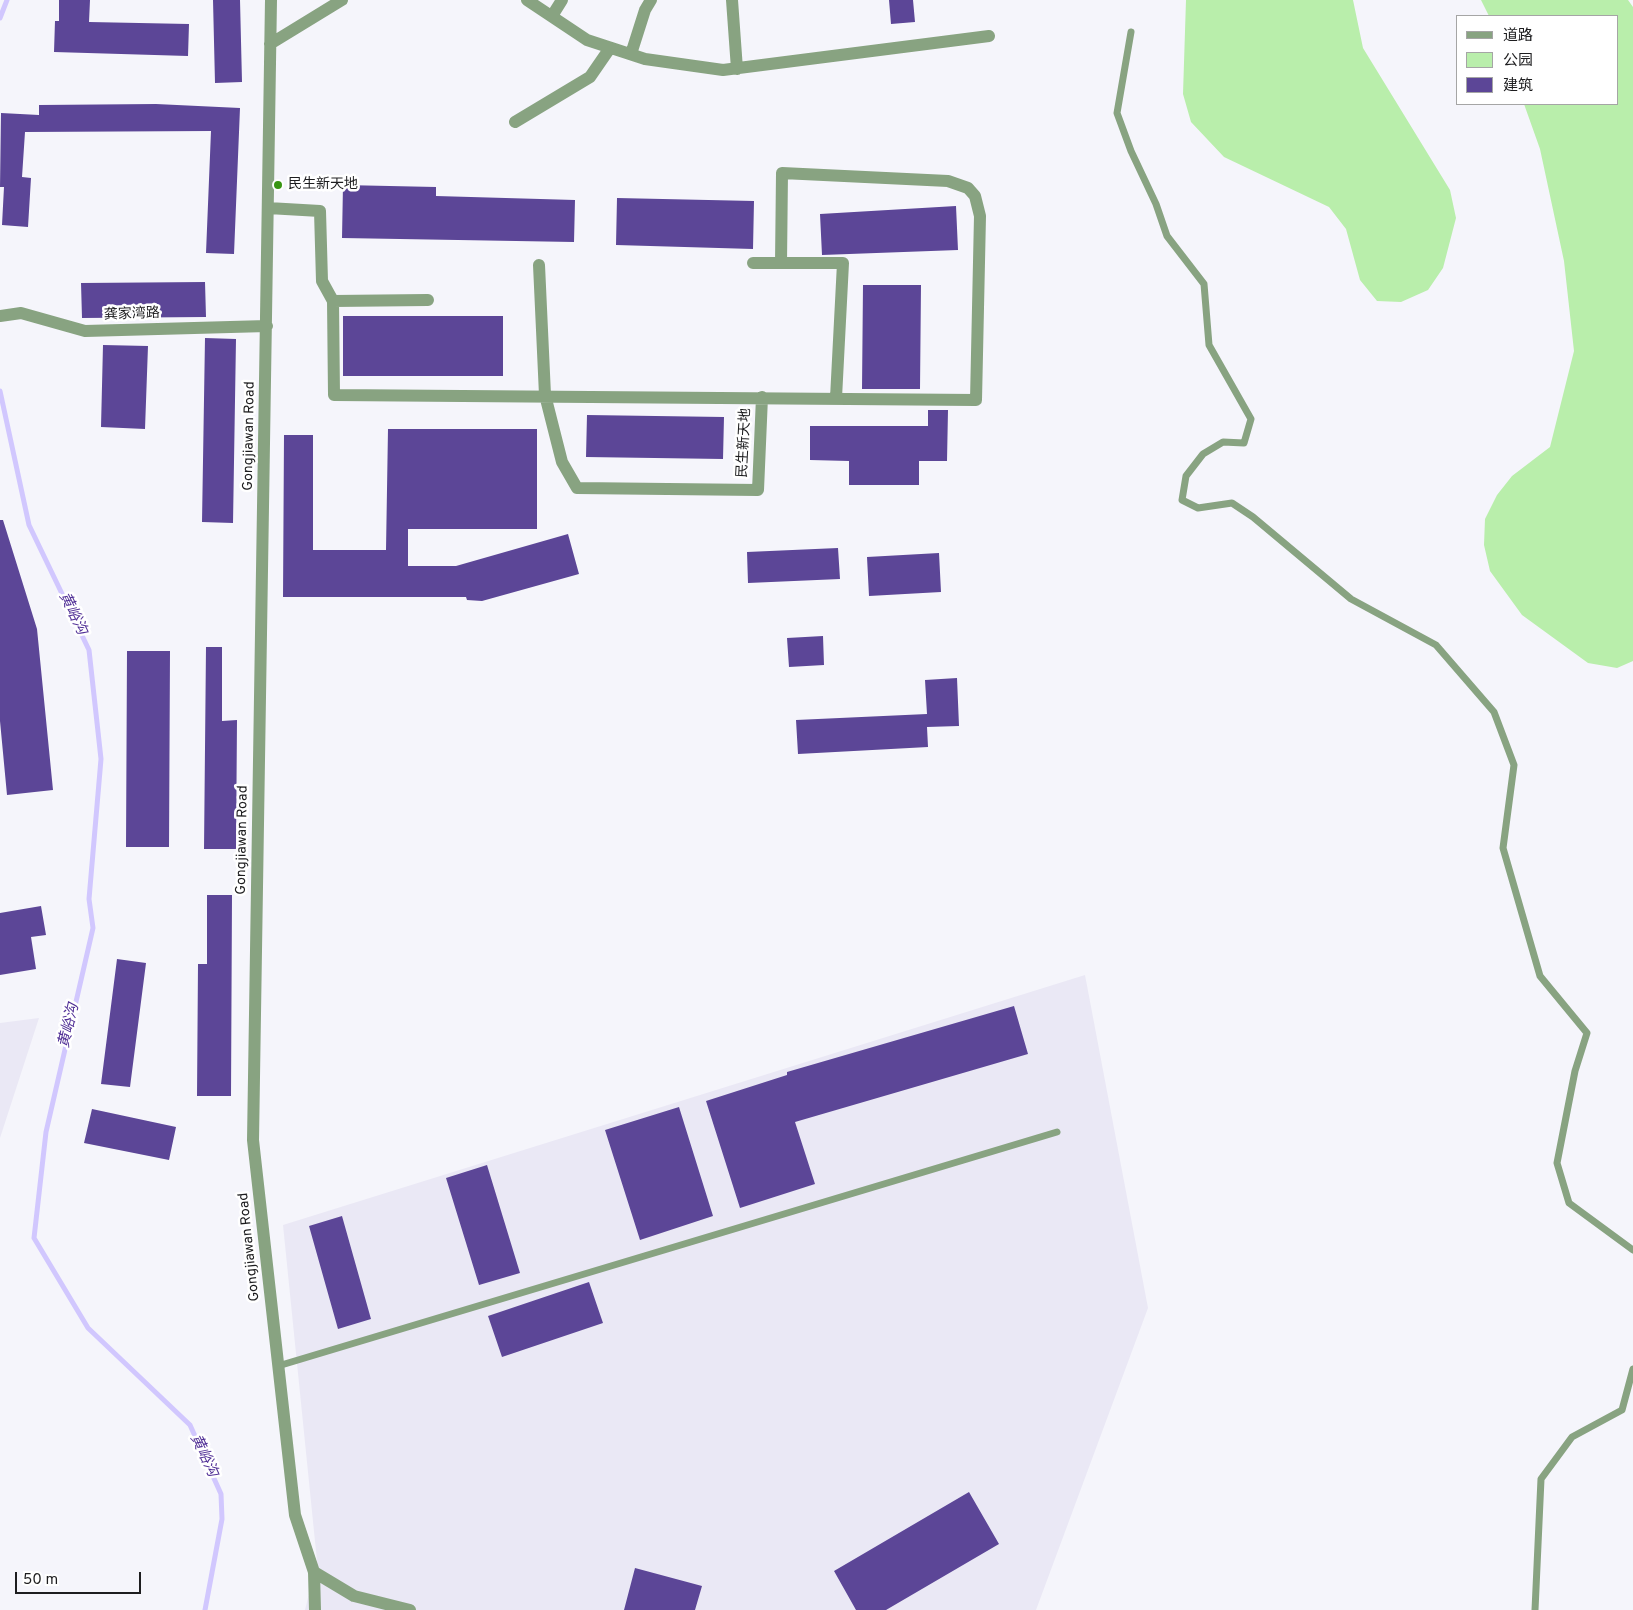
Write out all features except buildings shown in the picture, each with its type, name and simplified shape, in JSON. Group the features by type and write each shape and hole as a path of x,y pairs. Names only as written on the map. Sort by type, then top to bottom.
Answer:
{"street":[{"name":"Gongjiawan Road","path":"271,0 253,1140 295,1515 314,1572 314,1610"},
{"path":"270,44 342,0"},
{"path":"527,0 587,40 646,59 723,70 989,36"},
{"path":"552,16 562,0"},
{"path":"631,54 645,10 651,0"},
{"path":"732,0 737,69"},
{"path":"515,122 590,77 610,48"},
{"path":"268,208 320,212 322,281 334,301 334,395 545,395 976,400 979,206 975,196 968,188 948,181 782,173 781,263"},
{"path":"753,263 843,263 836,398"},
{"path":"539,265 545,395"},
{"path":"334,301 428,300"},
{"name":"龚家湾路","path":"0,316 21,313 85,332 267,326"},
{"name":"民生新天地","path":"545,395 562,462 578,488 758,490 762,397"},
{"path":"314,1572 354,1596 410,1610"}],"lane":[{"path":"1131,32 1117,113 1131,151 1156,204 1167,236 1204,284 1209,345 1251,419 1244,443 1223,442 1203,454 1186,476 1182,500 1198,508 1232,503 1253,517 1351,599 1436,645 1494,712 1514,765 1503,848 1540,976 1587,1033 1575,1071 1557,1163 1569,1204 1633,1250"},
{"path":"278,1366 1056,1132"},
{"path":"1535,1610 1541,1479 1572,1436 1622,1410 1633,1369"}],"shaded area":[{"path":"1085,975 1148,1308 1036,1610 305,1610 317,1561 283,1225"},
{"path":"39,1018 0,1138 0,1023"}],"green space":[{"path":"1186,0 1353,0 1363,48 1450,190 1456,218 1443,268 1428,290 1401,302 1377,301 1360,280 1346,229 1329,207 1224,157 1191,122 1183,94"},
{"path":"1481,0 1628,0 1633,7 1633,661 1617,668 1588,663 1522,615 1490,571 1484,545 1485,519 1497,495 1512,476 1550,447 1574,351 1564,261 1540,149 1524,105 1618,105 1618,15 1488,15"}],"waterway":[{"path":"0,18 7,0"},
{"name":"黄峪沟","path":"0,391 29,525 89,650 101,759 89,899 93,928 46,1132 34,1238 88,1328 190,1425 221,1494 222,1519 205,1610"}],"place":[{"name":"民生新天地","path":"278,185"}]}
